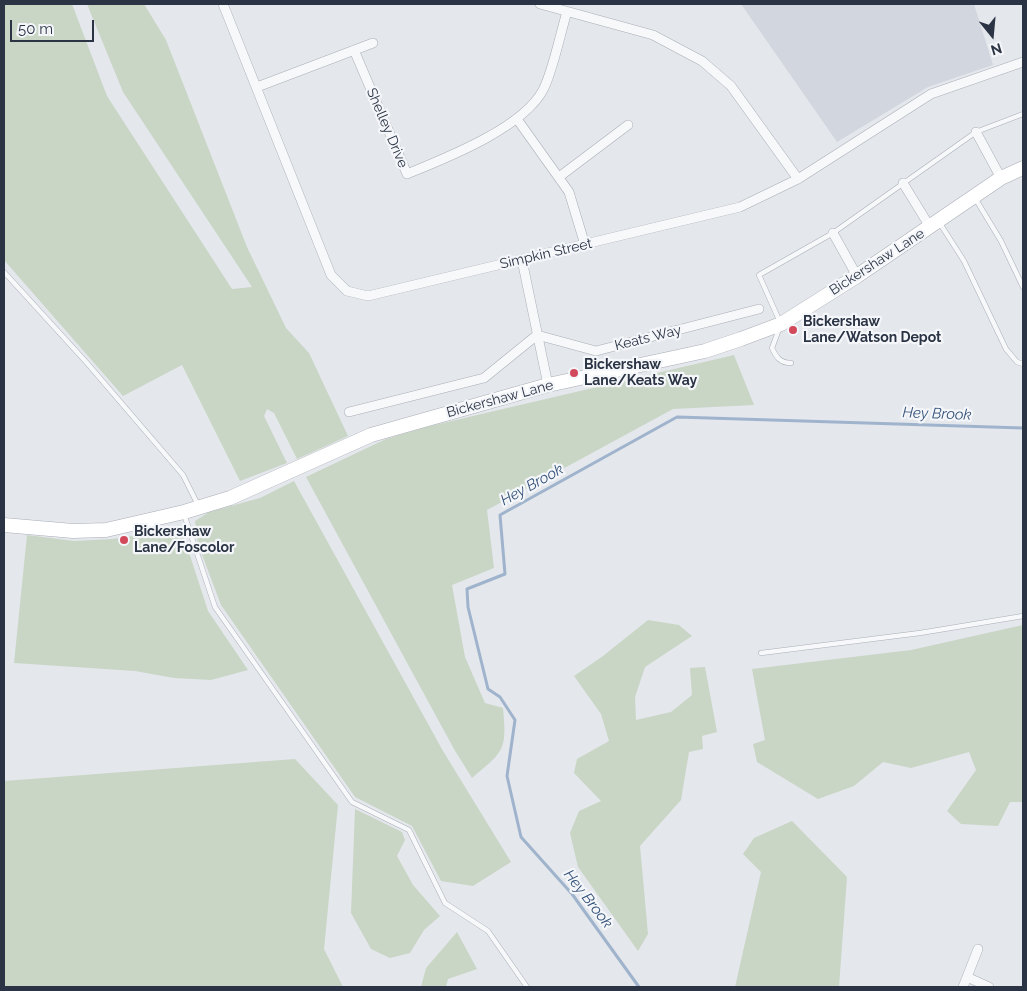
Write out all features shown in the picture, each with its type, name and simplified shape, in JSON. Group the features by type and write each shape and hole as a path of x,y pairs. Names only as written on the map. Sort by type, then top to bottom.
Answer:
{"main road":[{"name":"Bickershaw Lane","path":"4,525 73,531 106,530 184,512 230,498 370,435 548,385 705,351 781,324 857,276 973,196 1001,178 1023,168"}],"street":[{"name":"Simpkin Street","path":"223,4 331,275 347,291 368,296 740,207 798,179 931,94 1023,62"},
{"path":"540,4 653,36 702,61 731,86 798,179"},
{"name":"Shelley Drive","path":"354,50 407,174 468,148 517,119 543,90 567,12"},
{"path":"257,87 373,43"},
{"path":"517,119 569,192 585,245"},
{"path":"559,176 628,125"},
{"path":"976,132 1001,178"},
{"path":"903,184 934,224"},
{"path":"833,233 857,276"},
{"path":"522,260 548,385"},
{"name":"Keats Way","path":"538,335 596,351 759,309"},
{"path":"349,412 484,378 538,335"},
{"path":"963,987 978,949"},
{"path":"967,977 989,987"}],"lane":[{"path":"791,363 784,363 776,357 772,348 781,324 758,275 833,233 976,132 1023,114"},
{"path":"973,196 1001,241 1023,287"},
{"path":"934,224 964,261 1006,349 1017,362 1023,364"},
{"path":"4,272 87,363 183,476 199,508"},
{"path":"184,512 215,607 352,802 409,830 445,903 488,931 527,987"},
{"path":"761,653 920,633 1023,616"}],"shaded area":[{"path":"741,4 974,4 993,65 928,87 837,142"}],"green space":[{"path":"4,4 72,4 107,96 232,289 252,287 123,92 87,4 144,4 166,40 247,247 286,328 309,353 348,436 297,459 274,413 267,409 264,416 287,463 240,481 182,365 123,396 4,260"},
{"path":"734,355 754,405 673,409 487,510 494,568 452,585 465,657 485,703 503,708 504,733 501,749 491,762 472,778 454,749 306,477 386,439 426,427"},
{"path":"294,481 443,751 511,862 473,886 441,881 412,826 355,797 221,605 198,544 195,521 209,512 260,498"},
{"path":"168,531 183,534 208,611 248,670 211,680 174,678 135,671 14,663 27,535 74,541 112,539"},
{"path":"648,620 679,625 692,636 645,667 635,697 636,720 671,712 692,695 690,668 705,667 717,732 702,736 703,749 689,752 681,800 640,846 648,934 638,951 578,867 570,833 579,811 601,801 574,773 577,759 609,741 601,714 574,676 603,656"},
{"path":"1023,625 1023,802 1010,802 998,826 961,824 947,811 976,770 969,752 911,768 883,762 854,786 818,799 757,762 753,744 765,740 752,669 911,650"},
{"path":"295,759 338,805 324,949 343,987 4,987 4,781"},
{"path":"355,809 402,832 405,840 397,856 413,885 440,916 424,930 410,953 390,958 371,949 351,913"},
{"path":"792,821 847,877 839,987 735,987 761,872 743,854 754,838"},
{"path":"457,932 477,969 448,979 446,987 421,987 426,968"}],"waterway":[{"name":"Hey Brook","path":"639,987 572,894 521,837 507,776 515,720 500,697 488,689 468,607 467,589 505,574 500,515 677,417 1023,428"}],"place":[{"name":"Bickershaw Lane/Watson Depot","path":"793,330"},
{"name":"Bickershaw Lane/Keats Way","path":"574,373"},
{"name":"Bickershaw Lane/Foscolor","path":"124,540"}]}
